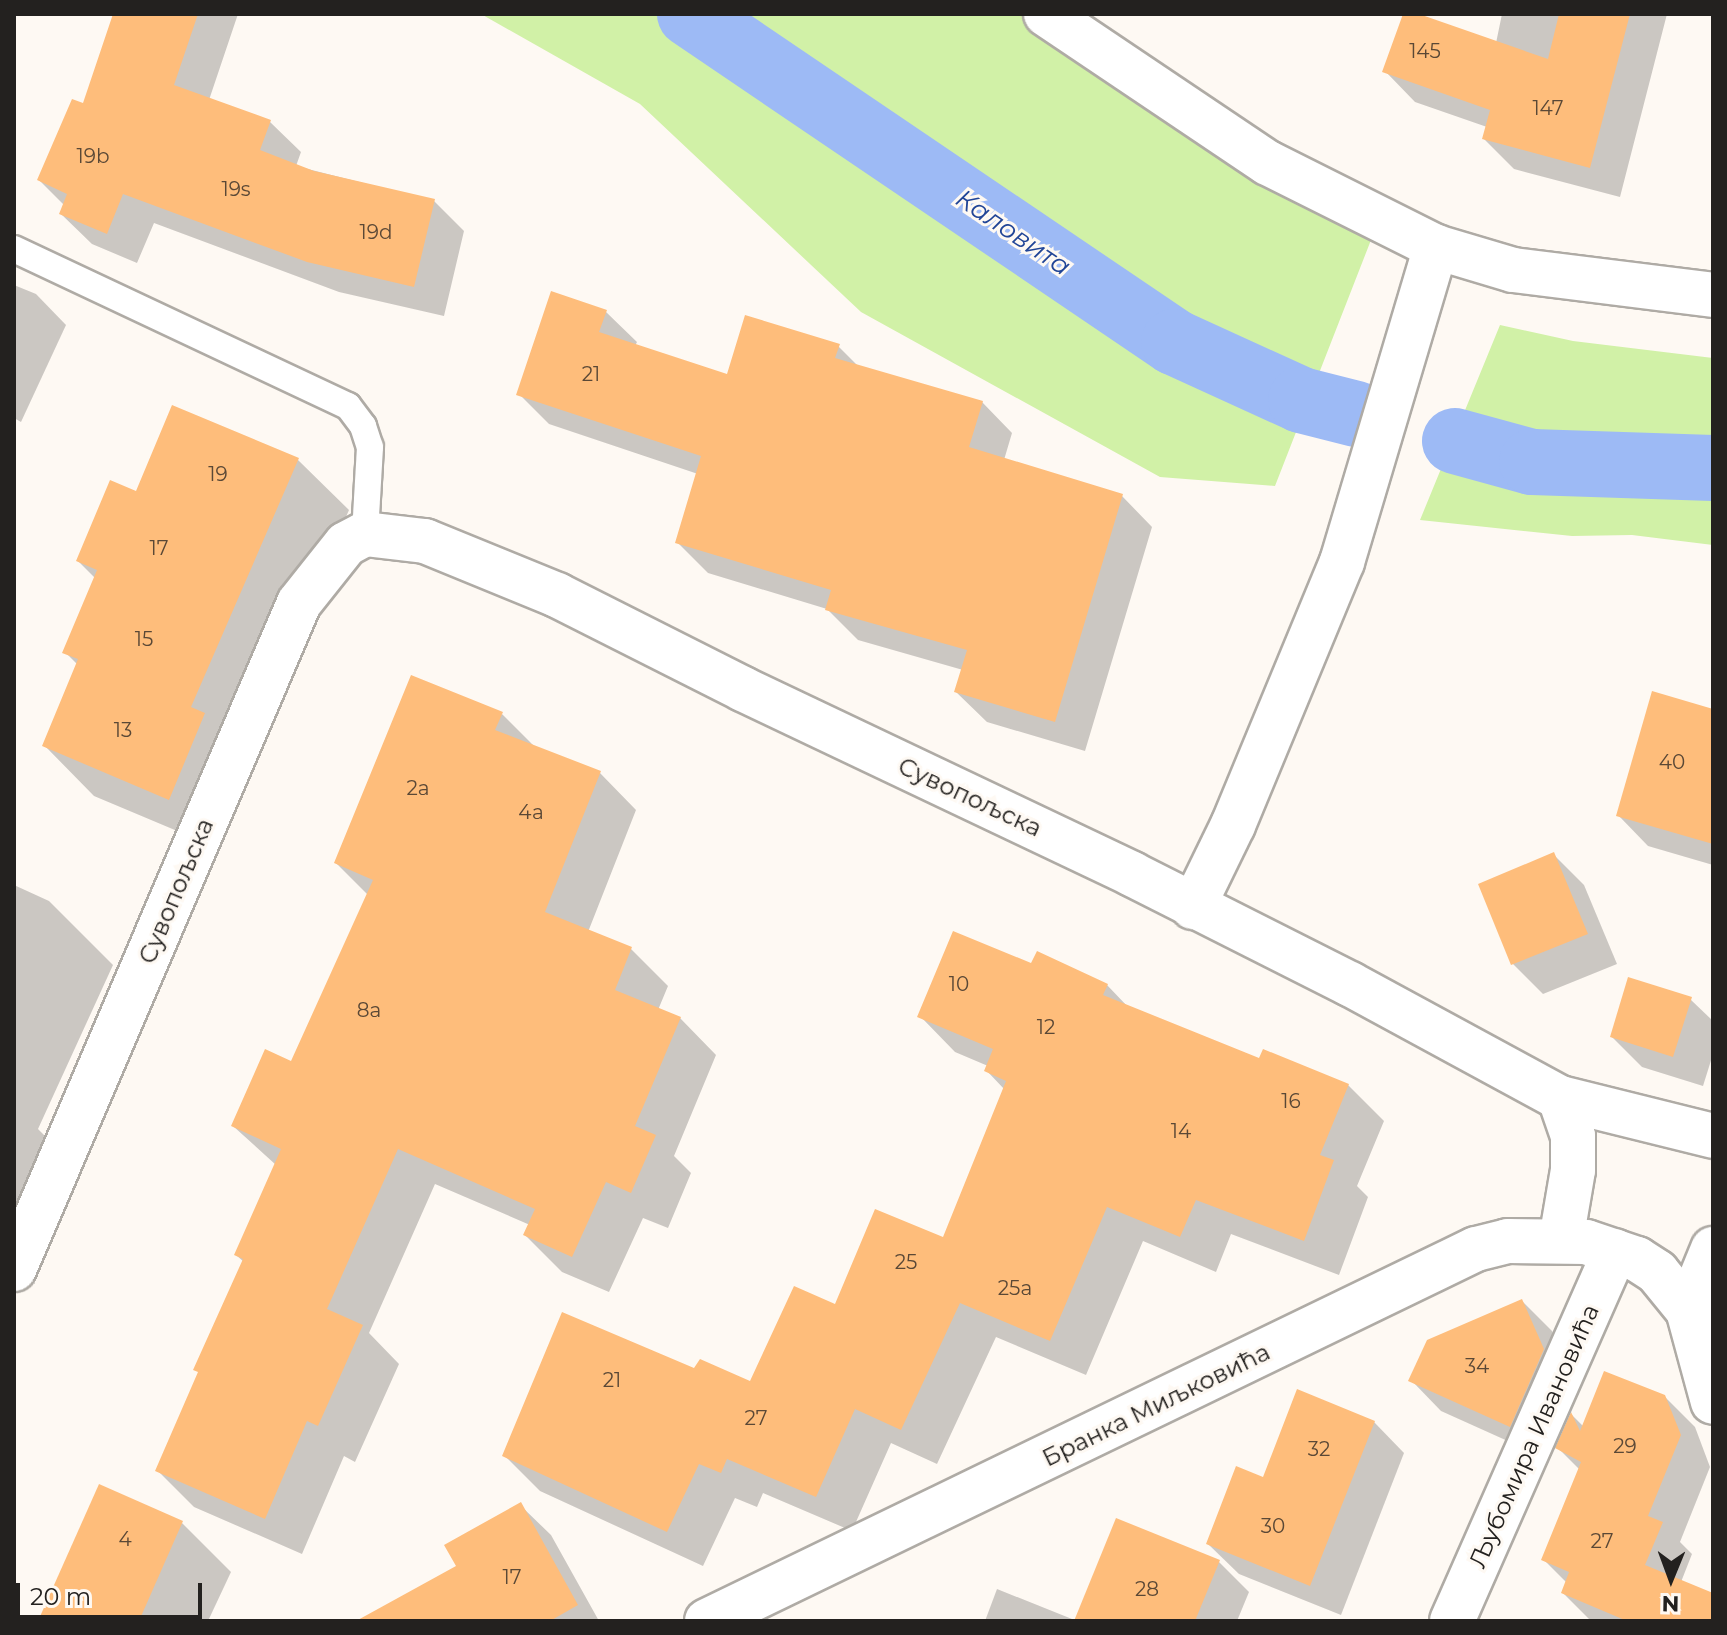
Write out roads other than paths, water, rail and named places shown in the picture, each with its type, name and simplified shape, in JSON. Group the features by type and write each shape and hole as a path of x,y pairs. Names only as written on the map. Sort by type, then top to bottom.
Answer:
{"street":[{"path":"1046,14 1268,163 1436,247 1513,270 1713,295"},
{"path":"1193,907 1233,825 1342,562 1436,247"},
{"name":"Сувопољска","path":"14,1269 299,603 346,544 365,534 425,541 557,595 743,689 1132,874 1350,984 1560,1098"},
{"path":"1561,1240 1570,1194 1573,1147 1560,1098 1713,1136"},
{"name":"Бранка Миљковића","path":"707,1621 1476,1249 1508,1241 1561,1240 1615,1251 1657,1272 1688,1310"},
{"path":"1713,1249 1688,1310 1713,1402"},
{"name":"Љубомира Ивановића","path":"1452,1621 1615,1251"}],"lane":[{"path":"14,249 348,406 363,426 370,447 365,534"}],"waterway":[{"name":"Каловита","path":"690,14 1174,342 1301,400 1356,414"},
{"name":"Каловита","path":"1455,441 1532,462 1713,468"}]}
